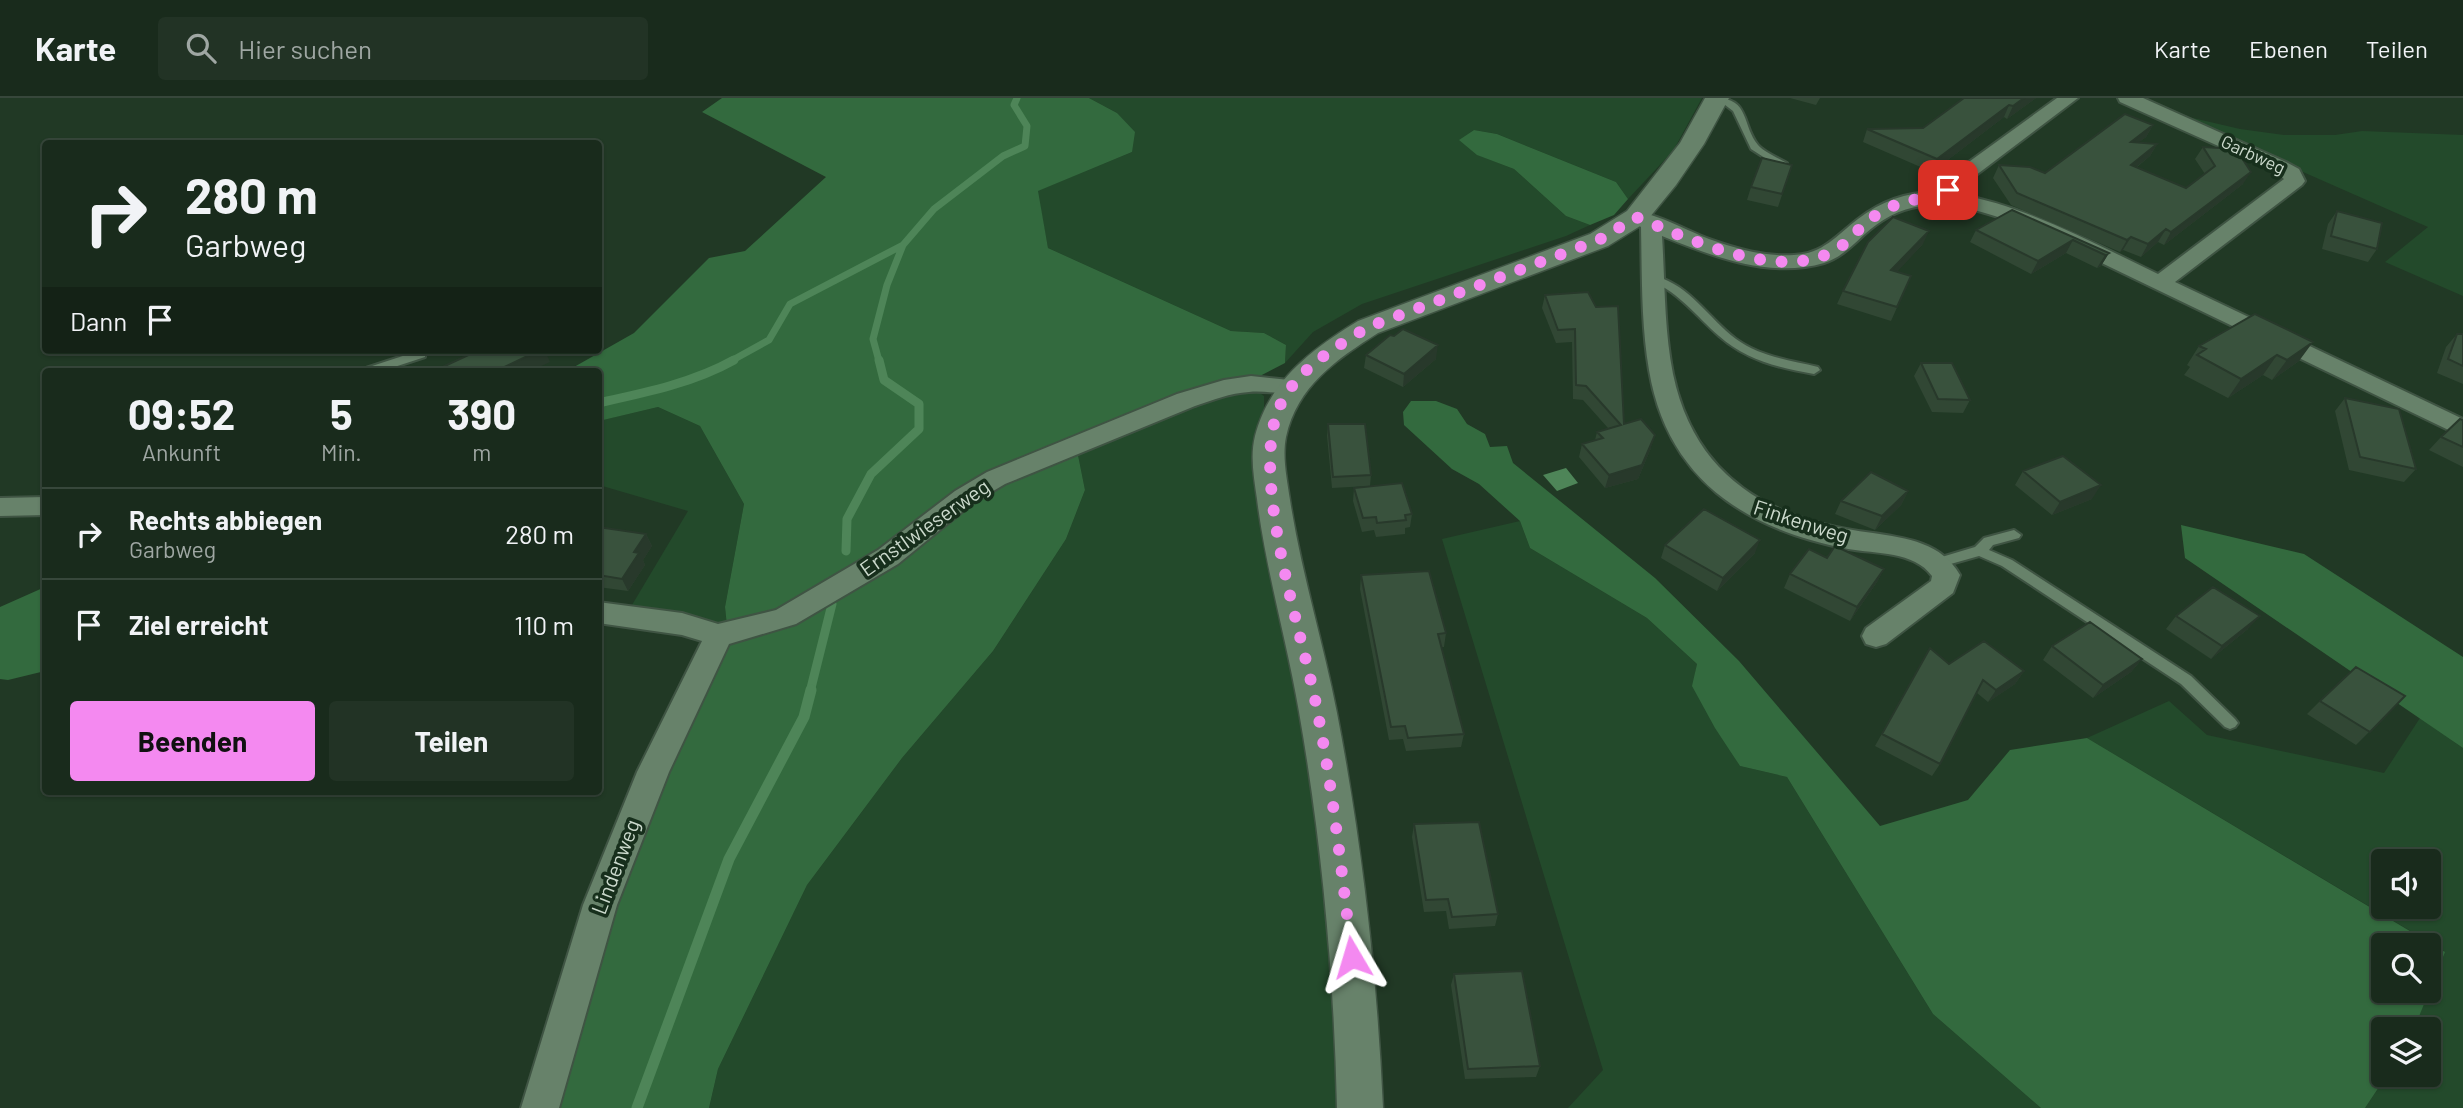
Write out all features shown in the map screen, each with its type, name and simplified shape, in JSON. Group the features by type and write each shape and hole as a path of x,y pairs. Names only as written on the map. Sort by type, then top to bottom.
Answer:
{"street":[{"path":"1360,1108 1352,957 1335,813 1318,710 1276,525 1270,477 1269,440 1278,410 1291,386 1334,348 1368,327 1599,240 1643,220 1719,98"},
{"path":"1947,197 1955,181 2069,98"},
{"name":"Garbweg","path":"2127,98 2279,166 2292,173 2295,181 2159,284"},
{"path":"1643,220 1749,257 1797,261 1833,252 1884,210 1903,202 1925,197 1970,201 2036,224 2463,429"},
{"name":"Finkenweg","path":"1643,220 1655,279 1654,310 1663,381 1674,418 1691,453 1716,484 1744,504 1795,525 1841,538 1900,548 1940,562"},
{"name":"Ernstlwieserweg","path":"718,635 786,617 888,557 964,497 996,478 1042,458 1186,400 1224,388 1251,384 1291,386"},
{"path":"0,507 42,506"},
{"path":"1876,636 1943,586 1946,575 1940,562"},
{"path":"602,613 682,624 718,635"},
{"name":"Lindenweg","path":"540,1108 600,905 653,772 679,715 708,662 718,635"}],"lane":[{"path":"1719,98 1737,109 1754,148 1783,165"},
{"path":"1655,279 1678,289 1730,340 1755,355 1775,364 1814,370"},
{"path":"379,368 421,354"},
{"path":"1940,562 1980,551 1989,541 2014,535"},
{"path":"1980,551 2007,563 2186,680 2230,723"}],"shaded area":[{"path":"722,98 1089,98 1117,113 1135,132 1132,152 1038,191 1048,248 1231,331 1264,333 1286,345 1285,363 1258,377 1206,384 1185,410 1102,440 1078,455 1085,490 1066,539 993,651 902,758 807,885 718,1069 709,1108 550,1108 592,972 661,778 727,626 725,607 744,504 700,426 658,407 602,420 602,368 572,368 597,354 602,354 602,351 634,333 709,258 745,251 826,177 702,112"},
{"path":"1089,98 1702,98 1673,151 1628,199 1616,182 1497,134 1474,130 1460,140 1478,155 1514,169 1566,216 1590,225 1566,236 1362,304 1313,332 1285,363 1286,345 1264,333 1231,331 1048,248 1037,191 1132,152 1117,113"},
{"path":"2167,112 2240,129 2284,135 2335,135 2362,131 2463,135 2463,296 2385,262 2428,227"},
{"path":"1474,130 1497,134 1616,182 1628,199 1614,215 1590,225 1566,216 1514,169 1477,155 1459,140"},
{"path":"1258,377 1257,391 1264,396 1264,539 1281,628 1302,702 1326,866 1339,1108 709,1108 718,1069 807,885 902,758 993,651 1066,539 1085,490 1078,455 1102,440 1185,410 1206,384"},
{"path":"1411,401 1436,401 1457,409 1467,424 1485,434 1490,447 1507,446 1513,463 1655,578 1739,661 1880,826 1968,800 2010,750 2087,738 2371,908 2371,919 2390,919 2413,933 2371,933 2371,1003 2424,1003 2419,1017 2371,1017 2371,1087 2379,1087 2365,1108 2041,1108 1933,1014 1787,777 1740,766 1692,686 1697,664 1647,618 1530,548 1520,521 1479,484 1452,469 1404,425 1403,412"},
{"path":"658,407 700,426 744,504 725,607 727,626 629,610 688,511 602,486 602,420"},
{"path":"1566,468 1578,483 1557,491 1543,475"},
{"path":"1520,521 1530,548 1647,618 1697,664 1693,686 1740,766 1787,777 1933,1014 2041,1108 1568,1108 1603,1070 1442,539"},
{"path":"2181,525 2304,554 2463,657 2463,748 2185,558"},
{"path":"42,588 42,672 8,680 0,679 0,607"},
{"path":"2169,701 2207,735 2384,773 2420,718 2463,748 2463,1108 2365,1108 2379,1087 2441,1087 2441,1017 2419,1017 2424,1003 2441,1003 2441,959 2444,951 2441,949 2441,933 2414,933 2390,919 2441,919 2441,849 2371,849 2371,907 2087,738"}],"building":[{"path":"1964,98 2024,98 2013,106 2009,105 1937,159 1867,129 1923,128"},
{"path":"2125,114 2153,125 2131,142 2157,144 2131,165 2186,188 2215,166 2203,147 2236,149 2251,172 2171,232 2166,229 2148,244 2131,237 2127,240 2017,193 1999,165 2030,167 2045,173"},
{"path":"1762,158 1792,165 1782,194 1751,187"},
{"path":"2012,210 2109,253 2105,255 2073,240 2038,261 1976,230"},
{"path":"2337,211 2382,223 2377,249 2331,236"},
{"path":"1893,217 1929,231 1891,270 1911,276 1897,307 1843,291 1868,242"},
{"path":"1588,292 1596,307 1618,306 1624,424 1641,419 1655,435 1642,465 1609,475 1582,444 1603,438 1597,432 1621,425 1586,386 1576,385 1575,329 1558,330 1545,295"},
{"path":"2255,314 2313,342 2287,360 2277,355 2241,379 2197,355 2206,349 2199,346"},
{"path":"1403,329 1438,345 1404,374 1366,355 1390,335 1394,336"},
{"path":"2457,334 2463,334 2463,366 2448,359"},
{"path":"470,354 532,354 502,368 440,368"},
{"path":"1921,363 1952,363 1970,400 1938,399"},
{"path":"2345,398 2399,409 2416,469 2360,457"},
{"path":"2460,419 2463,420 2463,447 2441,437"},
{"path":"1328,424 1365,424 1371,475 1333,477"},
{"path":"2063,456 2101,485 2060,502 2023,471"},
{"path":"1871,472 1908,491 1882,516 1841,501"},
{"path":"1402,483 1412,514 1405,515 1406,520 1377,523 1376,517 1363,518 1354,488"},
{"path":"1704,509 1760,540 1723,578 1665,545"},
{"path":"602,528 646,534 634,552 639,553 622,579 602,576"},
{"path":"1835,546 1884,569 1857,607 1790,574 1809,549 1827,558"},
{"path":"1429,571 1446,633 1438,634 1464,734 1408,738 1405,726 1391,727 1361,575"},
{"path":"2213,587 2260,616 2222,646 2176,616"},
{"path":"2090,622 2142,659 2103,685 2052,646"},
{"path":"1984,641 2024,671 1996,690 1983,680 1940,764 1882,734 1930,648 1949,664"},
{"path":"2356,667 2405,696 2370,732 2320,701"},
{"path":"1479,822 1498,914 1452,917 1448,899 1426,900 1414,824"},
{"path":"1522,971 1540,1066 1468,1069 1454,974"}],"waterway":[{"path":"903,245 934,209 1003,156 1025,146 1027,126 1014,105 1017,98"},
{"path":"731,361 769,340 790,304 903,245"},
{"path":"879,361 873,339 887,285 903,245"},
{"path":"602,402 685,381 734,360"},
{"path":"846,551 847,519 871,474 919,429 919,404 884,380 879,360"},
{"path":"810,692 832,604"},
{"path":"637,1108 729,859 804,717 811,690"}],"route":[{"path":"1352,957 1335,813 1318,710 1276,525 1270,477 1269,440 1278,410 1291,386 1334,348 1368,327 1407,310 1599,240 1636,217 1749,257 1797,261 1833,252 1846,243 1867,221 1884,210 1925,197 1947,197 1948,190"}]}
